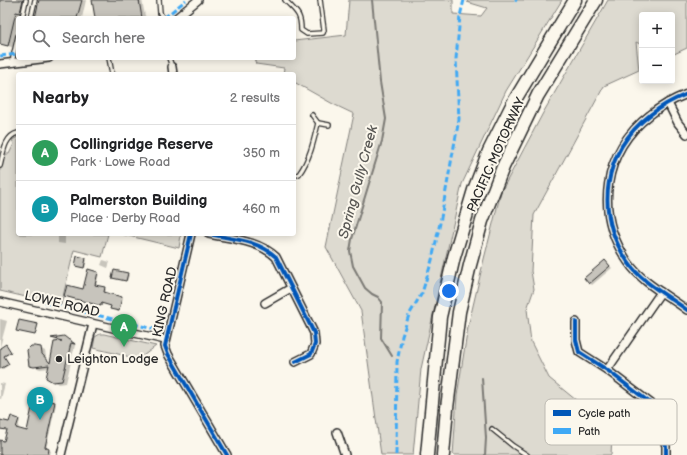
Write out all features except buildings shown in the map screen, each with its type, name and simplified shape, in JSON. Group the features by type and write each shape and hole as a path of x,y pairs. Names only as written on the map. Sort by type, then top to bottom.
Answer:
{"highway":[{"name":"PACIFIC MOTORWAY","path":"427,455 440,317 454,257 474,190 489,151 513,103 575,0"},
{"name":"PACIFIC MOTORWAY","path":"443,455 447,408 459,312 482,221 503,167 538,96 596,0"}],"street":[{"path":"178,16 198,0"},
{"path":"0,64 28,60"},
{"path":"687,94 668,103 650,115 631,133 613,164 606,198 608,218 613,236 622,253 635,270 661,292 687,310"},
{"path":"668,103 678,123 687,134"},
{"name":"KING ROAD","path":"191,236 165,340 166,350 227,455"},
{"path":"218,236 258,245 268,250 276,257 314,333 315,344 311,354 294,362"},
{"path":"265,304 291,288"},
{"path":"607,370 661,292"},
{"name":"LOWE ROAD","path":"0,302 165,340"},
{"path":"576,322 576,340 579,352 607,370 645,399"},
{"path":"61,455 93,324"},
{"path":"337,432 345,455"},
{"path":"666,445 666,455"}],"lane":[{"path":"22,16 26,0"},
{"path":"31,16 35,0"},
{"path":"158,0 162,16"},
{"path":"285,0 299,15 301,19 301,30 307,34 323,33 323,14 320,0"},
{"path":"109,60 112,72"},
{"path":"170,60 172,70"},
{"path":"312,115 318,123 329,125"},
{"path":"296,175 300,174 306,163 318,123"},
{"path":"0,166 4,147 9,139 16,134"},
{"path":"492,429 527,455"}],"shaded area":[{"path":"349,0 453,0 453,14 481,16 487,8 467,2 468,0 562,0 506,91 462,184 421,369 413,455 381,455 361,311 326,247 354,114 296,83 296,72 283,72 284,68 256,64 255,60 296,60 296,41 346,35"},
{"path":"608,0 687,0 687,48 675,54 675,12 639,12 639,44 636,42 639,70 604,86 534,215 531,271 534,289 527,309 531,342 549,378 575,399 545,399 545,445 611,445 611,455 453,455 457,396 468,327 501,192 543,113"},
{"path":"16,138 16,236 107,236 102,257 74,250 61,305 0,291 0,154 9,154 14,144 12,140"},
{"path":"129,236 181,236 179,248"},
{"path":"100,334 156,346 139,359 93,348 95,337"}],"waterway":[{"name":"Spring Gully Creek","path":"372,0 380,82 386,119 382,141 352,239 350,251 353,266 365,288 378,297 382,302 381,338 392,356"},
{"path":"482,378 486,438 485,455"}],"marked path":[{"path":"166,16 186,0"},
{"path":"396,455 397,362 402,336 409,315 422,293 432,260 440,223 459,119 456,59 460,16 464,0"},
{"path":"0,56 16,54"},
{"path":"40,295 47,303 158,330"}],"cycle path":[{"path":"687,94 668,103 650,115 634,130 622,146 613,164 609,184 608,203 610,223 617,243 628,262 640,276 687,310"},
{"path":"191,236 165,346 168,354 227,455"},
{"path":"219,236 253,244 269,251 276,257 314,333 315,344 311,354 295,362"},
{"path":"576,322 576,340 579,352 607,370 645,399"},
{"path":"666,445 666,455"}],"place":[{"name":"Collingridge Reserve","path":"124,347"},
{"name":"Leighton Lodge","path":"59,359"},
{"name":"Palmerston Building","path":"40,420"}]}
